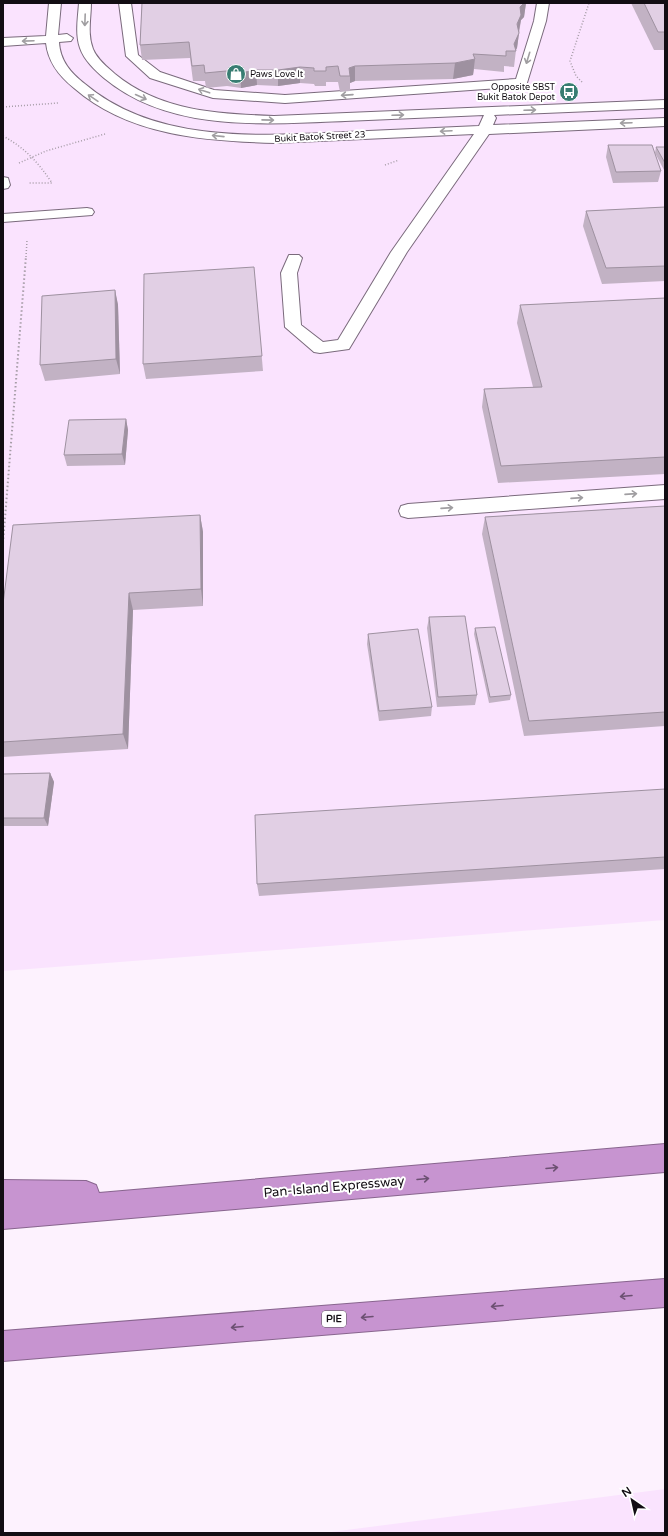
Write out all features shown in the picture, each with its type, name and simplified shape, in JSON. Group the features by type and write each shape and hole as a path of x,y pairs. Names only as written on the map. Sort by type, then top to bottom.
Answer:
{"highway":[{"name":"Pan-Island Expressway","path":"3,1215 665,1158"},
{"path":"3,1194 216,1197"},
{"name":"PIE","path":"3,1346 665,1293"}],"street":[{"name":"Bukit Batok Street 23","path":"55,3 52,40 55,58 78,87 107,107 165,128 229,138 275,139 665,122"},
{"name":"Bukit Batok Street 23","path":"85,3 84,37 90,56 108,76 134,94 151,102 197,114 233,119 274,120 665,104"},
{"path":"125,3 132,56 155,75 213,94 285,98 521,83 543,3"},
{"path":"3,42 84,37"},
{"path":"294,258 289,273 293,327 320,348 342,345 398,252 485,129 491,111"},
{"path":"3,218 87,212"},
{"path":"408,511 665,492"}],"path":[{"path":"589,3 570,61 576,76 609,107"},
{"path":"3,107 60,103"},
{"path":"16,165 34,155 111,132"},
{"path":"3,136 18,143 34,155 52,183 31,183 25,185 28,194 29,216 3,543"}],"shaded area":[{"path":"3,3 665,3 665,920 3,971"},
{"path":"665,1489 665,1533 323,1533"}],"building":[{"path":"142,3 524,3 520,7 521,15 517,24 519,33 514,44 516,51 506,51 506,56 473,54 475,59 455,63 355,66 349,68 350,76 340,76 338,66 326,67 326,71 314,71 314,68 300,67 278,70 256,70 240,73 226,71 205,73 204,65 192,66 189,42 140,45"},
{"path":"644,3 665,3 665,32 658,32"},
{"path":"608,145 652,145 661,171 616,172"},
{"path":"656,147 665,147 665,163"},
{"path":"665,207 665,266 606,268 586,211"},
{"path":"254,267 262,356 143,364 144,274"},
{"path":"115,290 116,359 40,365 42,296"},
{"path":"665,298 665,457 501,466 484,389 542,387 520,305"},
{"path":"126,419 122,454 64,455 69,420"},
{"path":"665,506 665,712 529,721 485,517"},
{"path":"200,515 201,589 129,593 123,734 3,742 3,604 13,525"},
{"path":"465,616 477,695 438,697 429,617"},
{"path":"495,627 511,695 490,697 475,628"},
{"path":"418,629 432,707 379,711 368,634"},
{"path":"50,773 44,818 3,818 3,774"},
{"path":"665,789 665,857 257,884 255,815"}],"place":[{"name":"Paws Love It","path":"236,74"},
{"name":"Opposite SBST Bukit Batok Depot","path":"569,92"}]}
